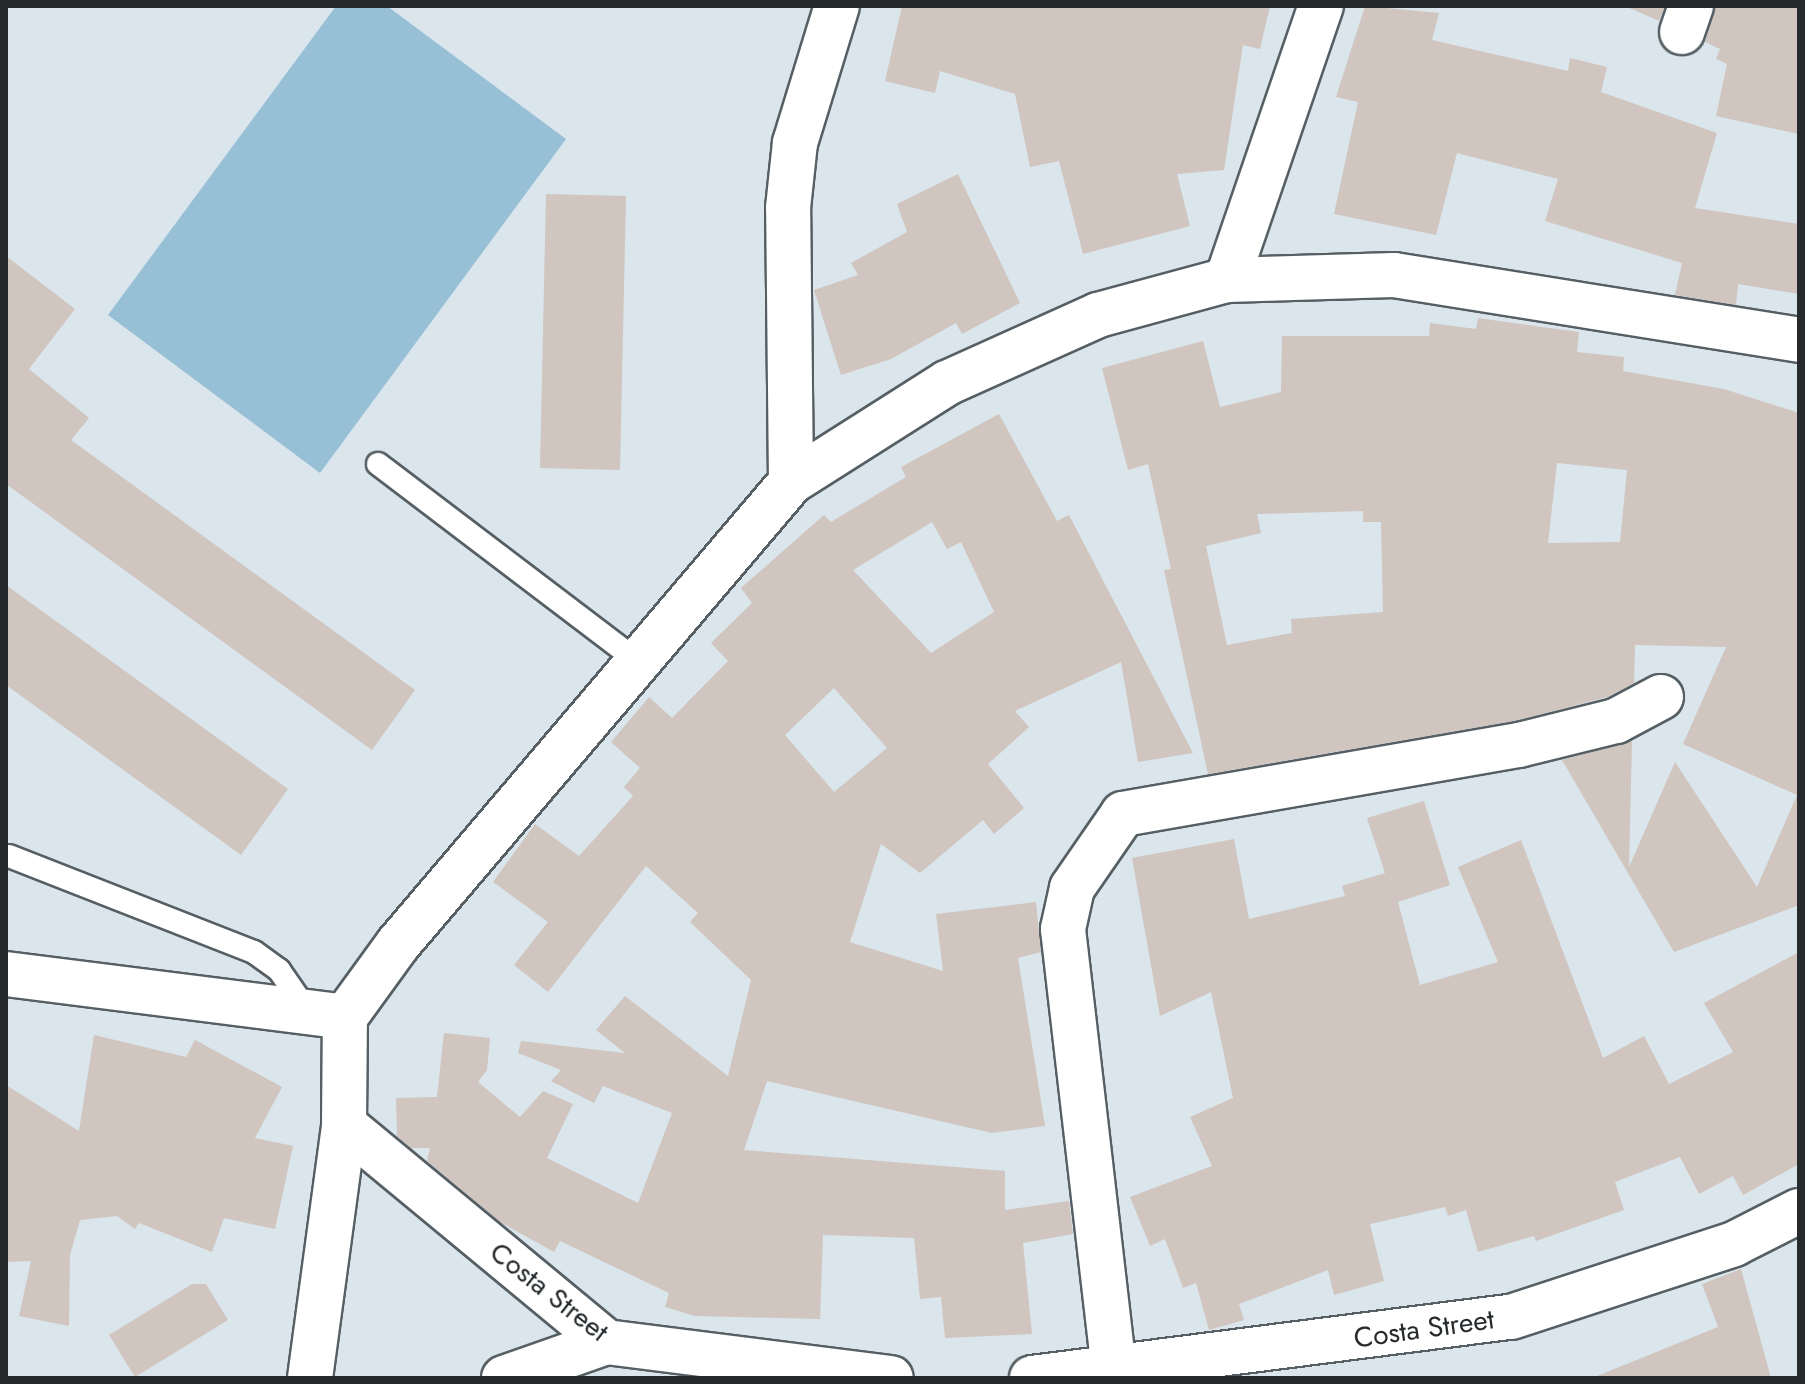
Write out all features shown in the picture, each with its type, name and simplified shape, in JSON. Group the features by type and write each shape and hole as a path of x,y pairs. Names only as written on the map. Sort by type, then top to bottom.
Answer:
{"street":[{"path":"791,482 788,208 795,143 837,6"},
{"path":"1227,280 1321,6"},
{"path":"327,1015 398,944 791,482 947,383 1098,315 1227,280 1394,275 1799,340"},
{"path":"1114,1370 1063,929 1072,888 1123,814 1519,745 1616,721 1661,697"},
{"path":"6,974 327,1015"},
{"path":"310,1378 344,1125 327,1015"},
{"name":"Costa Street","path":"344,1125 606,1342 891,1378"},
{"name":"Costa Street","path":"1032,1378 1114,1370 1511,1317 1734,1244 1799,1211"},
{"path":"504,1378 606,1342"}],"lane":[{"path":"378,464 638,661"},
{"path":"9,856 254,952 279,970 327,1015"}],"shaded area":[{"path":"336,6 387,6 566,139 320,473 108,315"}],"building":[{"path":"902,6 1270,6 1260,49 1243,45 1224,170 1177,174 1190,226 1083,254 1059,161 1030,167 1015,94 940,71 935,93 885,81"},
{"path":"1365,6 1439,13 1432,40 1568,71 1570,58 1607,67 1601,92 1717,133 1695,208 1799,224 1799,294 1738,284 1736,305 1675,295 1682,263 1545,221 1558,179 1457,153 1436,235 1334,214 1358,102 1336,97"},
{"path":"1625,6 1665,6 1659,21"},
{"path":"1715,6 1799,6 1799,134 1716,116 1727,64 1716,59 1720,49 1705,42"},
{"path":"958,174 1020,303 962,334 956,323 891,359 841,375 814,290 858,275 851,263 907,232 897,204"},
{"path":"546,194 626,196 620,470 540,468"},
{"path":"6,256 75,309 29,369 89,418 71,440 415,690 372,750 6,484"},
{"path":"1478,318 1579,332 1577,352 1624,357 1623,371 1724,389 1799,413 1799,905 1674,952 1562,760 1632,741 1629,867 1675,762 1757,887 1797,795 1683,744 1726,647 1635,645 1634,683 1607,697 1514,721 1208,774 1164,570 1171,569 1148,464 1128,470 1102,368 1203,341 1220,407 1281,392 1282,336 1429,336 1430,323 1476,329","holes":["1557,463 1627,470 1620,542 1548,543","1363,511 1363,522 1381,522 1383,612 1291,619 1292,633 1227,645 1206,546 1261,533 1257,514"]},
{"path":"999,414 1057,521 1069,515 1193,753 1138,762 1121,662 1015,711 1029,727 988,764 1024,808 994,834 983,820 920,873 881,844 850,942 943,971 936,914 1036,902 1041,952 1018,958 1045,1126 992,1133 767,1081 744,1150 1005,1171 1005,1210 1069,1201 1073,1234 1023,1243 1032,1334 945,1338 941,1297 920,1299 914,1238 823,1235 820,1319 695,1316 665,1307 669,1293 560,1241 554,1252 500,1222 427,1161 430,1148 411,1148 397,1136 396,1098 437,1097 444,1033 490,1038 487,1070 478,1082 520,1117 543,1091 573,1104 547,1158 638,1203 672,1113 603,1086 594,1103 551,1081 561,1070 518,1053 521,1041 625,1053 596,1030 625,996 728,1076 751,980 690,922 698,913 646,866 548,992 514,965 548,922 493,882 535,824 579,856 633,796 624,787 640,768 611,742 649,697 672,718 728,661 711,643 752,603 741,588 824,515 831,522 906,477 901,467","holes":["932,522 947,549 961,542 994,612 931,653 853,570","834,688 887,748 834,792 785,735"]},
{"path":"6,585 288,789 241,855 6,685"},
{"path":"1424,801 1450,885 1398,902 1420,985 1498,962 1458,867 1521,840 1603,1058 1644,1036 1669,1084 1733,1052 1704,1003 1799,952 1799,1164 1743,1195 1733,1176 1699,1194 1680,1157 1615,1182 1624,1210 1536,1241 1534,1236 1478,1252 1466,1210 1448,1216 1445,1207 1370,1224 1384,1281 1334,1295 1328,1270 1239,1304 1244,1320 1209,1330 1196,1283 1183,1288 1165,1239 1150,1246 1130,1197 1212,1166 1190,1117 1233,1098 1211,992 1160,1016 1132,858 1234,839 1249,919 1345,896 1342,886 1385,873 1367,818"},
{"path":"94,1035 186,1057 195,1040 282,1087 255,1138 293,1146 275,1229 224,1218 212,1252 139,1223 135,1229 117,1216 80,1220 70,1255 69,1326 19,1316 31,1261 6,1262 6,1085 79,1131"},
{"path":"1741,1269 1771,1378 1592,1378 1718,1327 1702,1284"},
{"path":"192,1284 206,1284 228,1320 135,1377 109,1335"}]}
